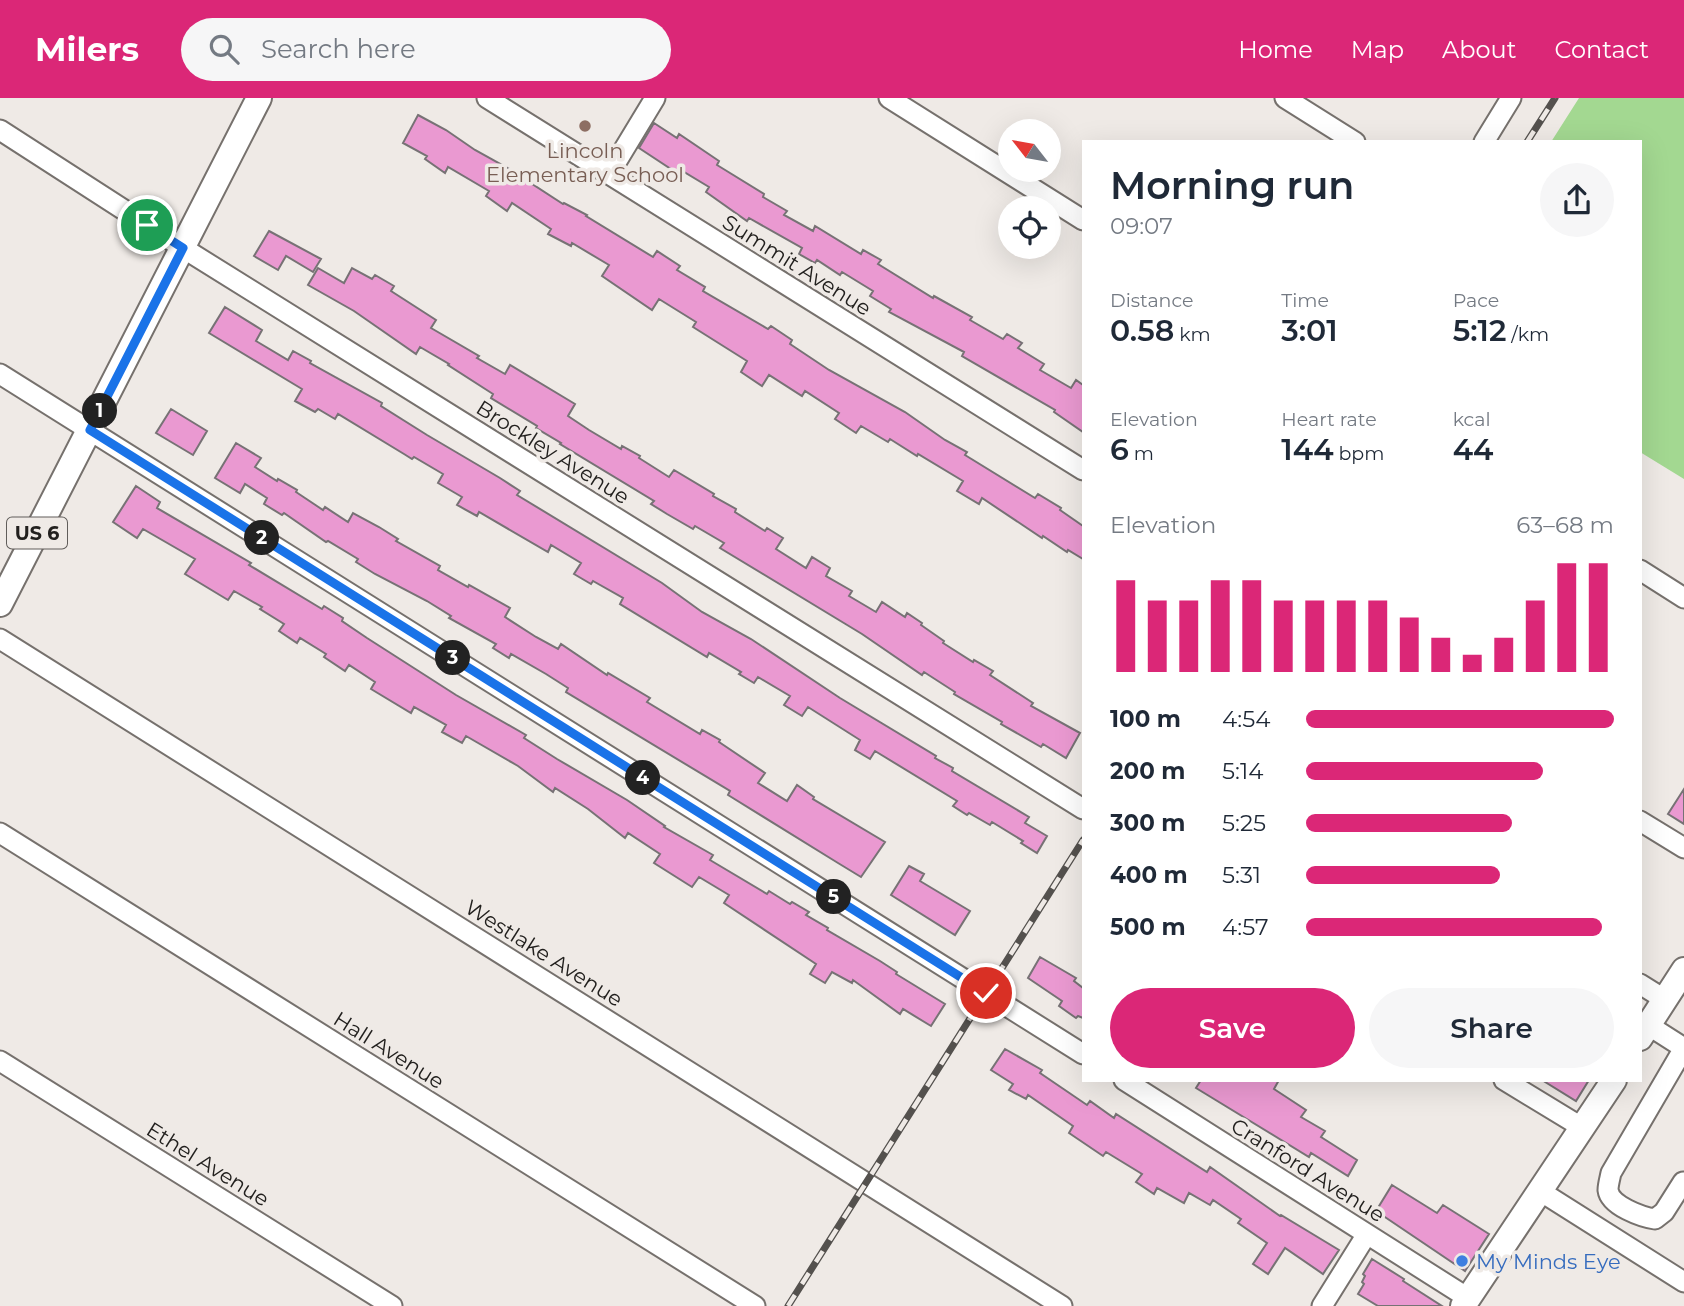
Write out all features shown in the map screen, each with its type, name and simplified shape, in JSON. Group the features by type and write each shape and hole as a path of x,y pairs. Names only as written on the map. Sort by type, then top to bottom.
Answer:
{"main road":[{"name":"US 6","path":"0,604 259,98"},
{"path":"1644,1032 1684,970"},
{"path":"1466,1302 1613,1082"}],"street":[{"name":"Summit Avenue","path":"486,98 1082,469"},
{"path":"608,174 655,98"},
{"path":"889,98 1082,219"},
{"path":"1285,98 1352,140"},
{"path":"1485,140 1511,98"},
{"name":"Brockley Avenue","path":"0,130 183,248 1082,808"},
{"path":"0,373 1082,1053"},
{"path":"1642,571 1684,598"},
{"name":"Westlake Avenue","path":"0,639 1062,1306"},
{"path":"1642,822 1684,848"},
{"name":"Hall Avenue","path":"0,833 755,1306"},
{"path":"1642,985 1664,999"},
{"path":"1644,1032 1684,1048 1611,1173 1608,1189 1611,1199 1620,1205 1646,1218 1655,1219 1664,1212 1683,1182"},
{"name":"Ethel Avenue","path":"0,1061 392,1306"},
{"name":"Cranford Avenue","path":"1127,1082 1367,1234 1466,1302"},
{"path":"1507,1082 1583,1128"},
{"path":"1540,1191 1684,1282"},
{"path":"1322,1306 1367,1234"}],"green space":[{"path":"1579,98 1684,98 1684,479 1642,453 1642,140 1552,140"}],"building":[{"path":"418,115 653,257 657,251 680,266 677,270 705,287 703,291 768,329 771,326 792,340 790,344 829,370 905,412 967,452 965,455 1035,498 1038,494 1061,508 1060,510 1082,525 1082,558 1043,536 1042,538 982,498 979,504 957,491 963,481 918,454 917,456 890,439 888,442 861,426 856,433 835,419 839,413 805,391 802,396 769,375 762,386 741,372 747,361 693,327 696,322 659,299 652,310 602,276 609,265 572,243 571,246 548,234 551,229 512,203 507,211 486,196 489,191 448,167 445,173 425,159 427,156 403,143"},
{"path":"654,123 677,138 679,134 719,161 717,165 787,211 784,215 813,231 815,226 861,254 863,250 881,260 878,264 933,298 934,296 972,317 970,320 1003,339 1007,334 1022,343 1018,348 1044,364 1040,370 1071,388 1076,380 1082,384 1082,431 1054,412 1055,410 962,356 964,352 889,312 891,309 870,296 873,291 842,272 840,275 817,260 815,263 799,254 802,248 749,218 747,221 706,192 709,187 679,169 677,173 639,148"},
{"path":"269,231 321,259 313,272 286,256 278,270 254,256"},
{"path":"318,268 344,283 352,268 372,279 375,275 394,286 391,291 436,320 431,328 505,374 510,365 575,404 568,416 621,449 622,446 640,456 639,458 669,477 674,470 714,494 713,496 736,509 735,512 765,531 767,528 783,538 776,549 806,568 812,557 830,568 826,576 852,591 849,596 876,612 882,602 905,617 907,613 944,641 943,643 993,671 990,675 1033,703 1031,706 1080,733 1066,758 1001,724 1002,722 954,694 955,692 924,672 922,675 862,634 720,548 724,543 695,526 693,529 651,504 654,501 491,398 493,394 449,364 420,347 416,354 354,311 308,285"},
{"path":"225,307 262,330 256,341 288,360 293,351 382,403 381,406 520,491 517,495 662,583 702,612 751,639 840,698 936,756 935,758 953,768 952,771 1029,817 1025,823 1047,836 1037,853 992,822 990,825 969,813 967,815 953,806 957,801 875,751 870,759 855,750 860,740 808,707 802,716 784,705 790,696 758,677 754,683 709,653 707,657 620,604 623,598 574,574 581,563 551,545 548,552 479,512 477,516 457,505 462,497 438,483 443,474 414,457 412,459 338,414 335,419 318,409 315,412 295,401 302,389 209,333"},
{"path":"171,409 207,431 193,455 156,433"},
{"path":"236,443 261,458 255,467 297,490 296,492 323,510 325,507 348,522 353,513 379,527 398,539 396,541 440,566 438,570 510,608 505,617 536,637 558,649 561,644 607,675 608,673 650,698 647,702 700,734 702,730 720,740 719,742 765,773 758,783 787,801 797,785 814,797 813,799 885,842 861,877 838,863 728,795 730,791 566,692 568,688 546,674 511,654 509,658 493,648 496,644 449,618 451,616 427,601 375,574 356,562 358,559 326,542 284,513 282,515 264,504 267,498 245,484 240,493 215,478"},
{"path":"136,486 160,502 157,508 251,563 249,565 322,609 324,606 367,638 456,695 526,735 524,738 713,855 710,860 767,894 769,891 809,912 806,915 828,928 827,930 945,1004 931,1026 903,1009 900,1014 853,980 852,983 832,972 825,983 810,974 816,964 724,903 729,895 699,877 692,887 654,863 660,854 628,833 625,838 588,809 555,788 553,792 518,766 466,736 462,743 442,732 446,725 414,707 411,713 371,689 375,682 349,665 345,671 324,657 326,654 300,638 297,643 279,631 284,624 260,609 262,607 234,591 228,600 185,574 195,559 143,529 137,538 113,522"},
{"path":"1684,789 1684,824 1668,814"},
{"path":"909,866 924,874 920,881 970,911 955,935 891,895"},
{"path":"1040,957 1076,978 1074,981 1082,987 1082,1018 1076,1018 1059,1006 1062,1001 1028,978"},
{"path":"1005,1049 1042,1070 1040,1073 1087,1105 1090,1101 1114,1118 1116,1114 1207,1172 1210,1167 1280,1216 1339,1250 1323,1274 1285,1248 1268,1274 1253,1264 1267,1243 1238,1223 1241,1219 1213,1200 1210,1205 1189,1193 1184,1203 1157,1188 1154,1194 1136,1182 1142,1174 1106,1152 1103,1156 1069,1133 1073,1126 1028,1095 1026,1099 1009,1090 1013,1084 991,1070"},
{"path":"1200,1082 1278,1082 1274,1089 1306,1110 1301,1117 1325,1131 1321,1137 1357,1160 1348,1176 1311,1153 1309,1157 1196,1088"},
{"path":"1545,1082 1588,1082 1576,1101"},
{"path":"1392,1185 1437,1213 1443,1205 1489,1234 1465,1271 1376,1211"},
{"path":"1372,1259 1442,1306 1378,1306 1358,1294 1364,1284 1363,1274"}],"railway":[{"path":"1528,140 1555,98"},
{"path":"788,1306 1082,842"}],"place":[{"name":"Lincoln Elementary School","path":"585,126"},
{"name":"My Minds Eye","path":"1462,1261"}],"route":[{"path":"147,225 183,248 90,430 986,993"}]}
